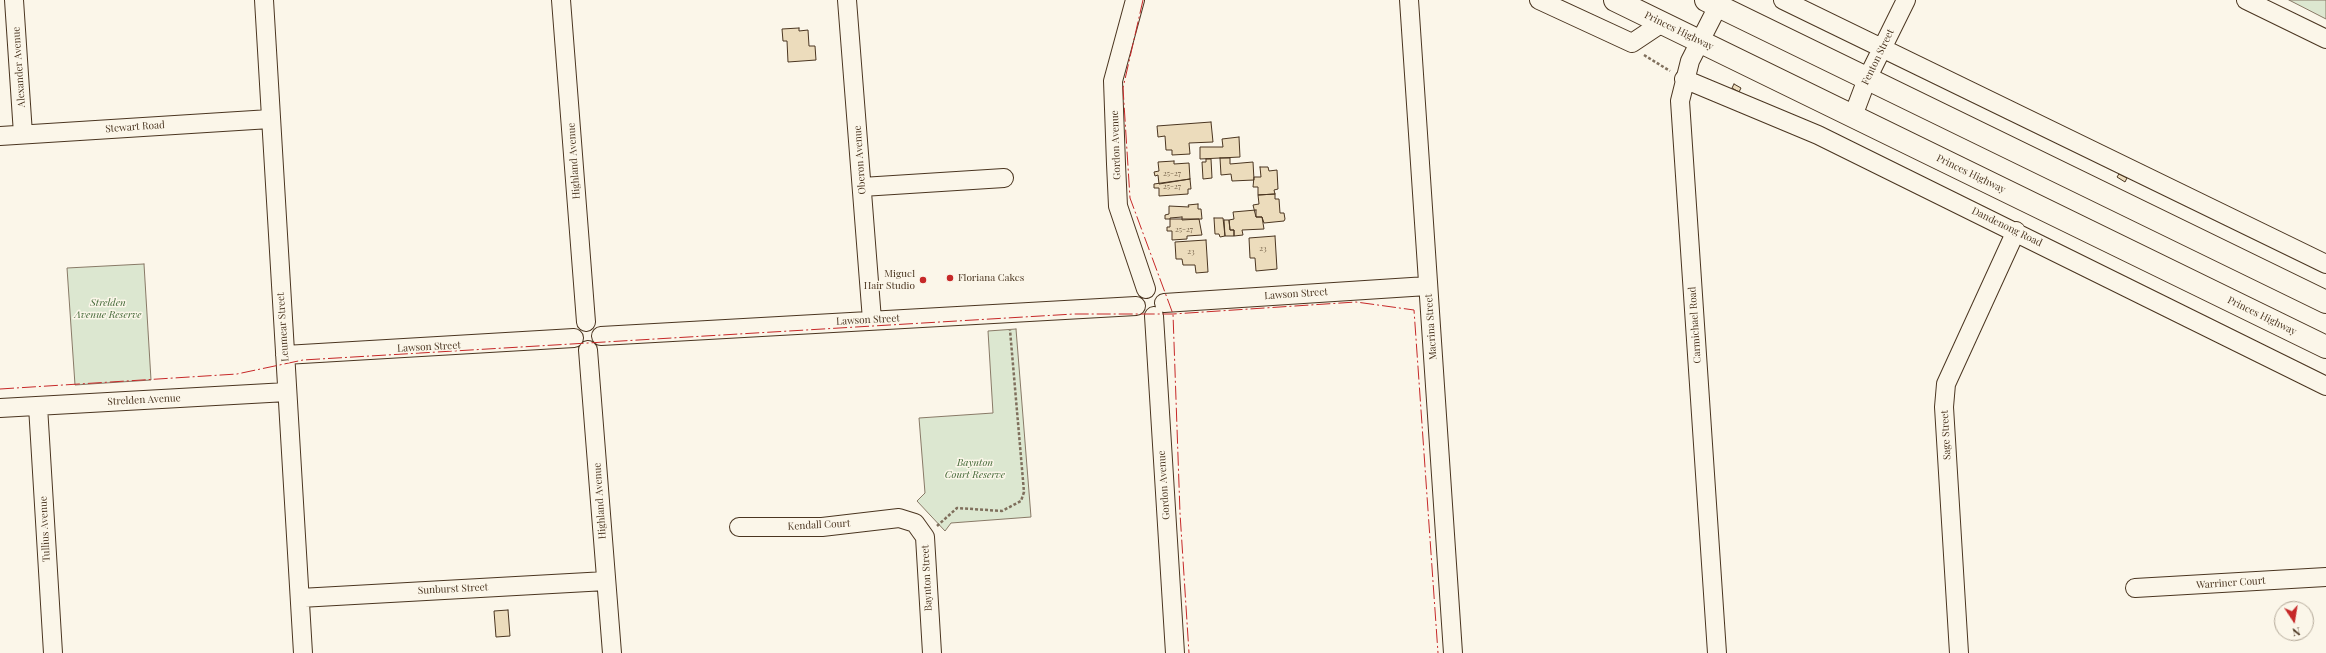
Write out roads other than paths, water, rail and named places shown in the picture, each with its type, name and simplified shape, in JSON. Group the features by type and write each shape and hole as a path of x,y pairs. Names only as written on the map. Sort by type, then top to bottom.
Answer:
{"highway":[{"name":"Princes Highway","path":"1615,0 2326,347"},
{"path":"1712,3 2326,302"}],"street":[{"name":"Alexander Avenue","path":"14,0 23,134"},
{"name":"Leumear Street","path":"264,0 303,653"},
{"name":"Highland Avenue","path":"561,0 586,322"},
{"name":"Oberon Avenue","path":"847,0 872,320"},
{"name":"Gordon Avenue","path":"1135,0 1114,81 1116,164 1118,206 1146,289"},
{"name":"Macrina Street","path":"1409,0 1453,653"},
{"path":"1539,0 1632,42 1662,23"},
{"path":"1783,0 2326,264"},
{"name":"Fenton Street","path":"1852,116 1867,79 1906,0"},
{"path":"2246,0 2326,39"},
{"name":"Carmichael Road","path":"1712,3 1700,41 1684,79 1680,108 1717,653"},
{"name":"Dandenong Road","path":"1684,79 1764,114 1818,135 2016,231 2326,386"},
{"name":"Stewart Road","path":"0,136 270,119"},
{"path":"862,187 1004,178"},
{"name":"Sage Street","path":"1959,653 1944,407 1946,384 2016,231"},
{"name":"Lawson Street","path":"1159,310 1428,286"},
{"path":"1146,289 1158,292 1159,310 1141,314 1136,306 1139,294 1146,289"},
{"name":"Lawson Street","path":"601,336 1136,306"},
{"name":"Gordon Avenue","path":"1159,310 1175,653"},
{"path":"586,322 597,326 601,336 597,346 588,350 579,347 574,338 578,326 586,322"},
{"name":"Lawson Street","path":"285,355 574,338"},
{"name":"Highland Avenue","path":"588,350 612,653"},
{"name":"Strelden Avenue","path":"0,408 287,392"},
{"name":"Tullius Avenue","path":"38,406 53,653"},
{"name":"Kendall Court","path":"739,527 822,527 899,518"},
{"name":"Baynton Street","path":"899,518 915,522 924,537 932,653"},
{"name":"Warriner Court","path":"2135,588 2326,577"},
{"name":"Sunburst Street","path":"300,598 606,581"}],"place":[{"name":"Floriana Cakes","path":"950,278"},
{"name":"Miguel Hair Studio","path":"923,280"}],"park label":[{"name":"Strelden Avenue Reserve","path":"108,308"},
{"name":"Baynton Court Reserve","path":"975,468"}]}
